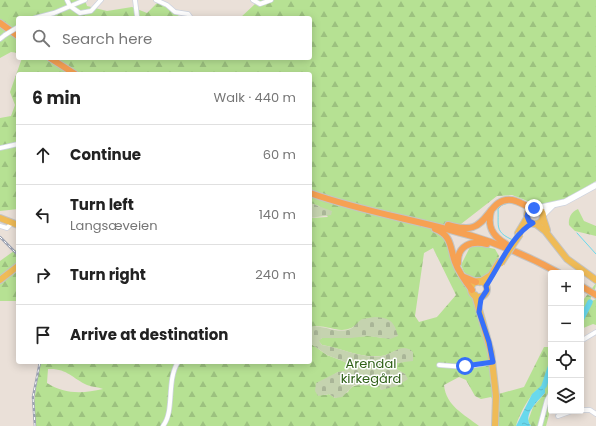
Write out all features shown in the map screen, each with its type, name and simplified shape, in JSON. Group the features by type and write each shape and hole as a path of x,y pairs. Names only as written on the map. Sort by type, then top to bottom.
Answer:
{"highway":[{"path":"0,20 16,31"},
{"path":"0,23 16,35"},
{"path":"53,60 72,72"},
{"path":"59,60 78,72"},
{"path":"312,190 370,208 463,228 473,227 480,224 503,200 520,202 535,208"},
{"path":"312,194 348,205 472,236 516,251"},
{"path":"520,202 527,216"},
{"path":"492,210 489,222 493,234 498,239 516,251 553,270"},
{"path":"411,221 438,230 445,235 451,245 458,267 473,293"},
{"path":"437,223 516,251 557,270"},
{"path":"458,267 460,251 465,246 472,243 482,242 516,251"},
{"path":"463,277 478,282"},
{"path":"584,287 596,294"}],"main road":[{"path":"479,312 482,296 486,292 486,286 519,234 527,216 535,208 554,205 569,200 596,185"},
{"path":"519,234 543,217 554,205"},
{"path":"535,208 543,217 547,231 558,247 568,258 585,271"},
{"path":"527,216 534,224 545,231 564,256 596,279"},
{"path":"0,218 15,224"},
{"path":"495,426 496,398 493,362 489,342 473,293 478,282 491,275 500,263"},
{"path":"0,280 16,268"},
{"path":"478,282 486,286"},
{"path":"473,293 482,296"}],"street":[{"path":"67,0 70,6 77,12 83,13 91,11 101,0"},
{"path":"41,16 85,0"},
{"path":"135,0 138,16"},
{"path":"156,0 167,5 176,12 188,14 190,16"},
{"path":"253,0 260,4 271,0"},
{"path":"0,39 16,28"},
{"path":"0,148 16,144"},
{"path":"0,226 8,228 15,224"},
{"path":"584,339 596,332"},
{"path":"439,365 465,366 493,362"},
{"path":"163,426 168,417 172,374 177,364"},
{"path":"540,426 548,398"},
{"path":"584,410 590,410 596,414"},
{"path":"558,416 564,414"}],"green space":[{"path":"0,0 85,0 87,6 107,11 132,7 147,13 158,2 168,5 179,16 16,16 16,53 11,52 0,58"},
{"path":"253,0 596,0 596,181 566,199 548,205 530,202 512,195 497,196 461,224 443,227 456,273 475,299 487,348 495,395 524,387 544,347 548,347 547,398 549,415 546,426 531,426 528,421 533,407 545,393 545,386 540,387 531,396 520,415 516,426 496,426 495,404 491,397 481,399 475,396 466,380 459,377 444,385 445,392 448,399 457,409 479,426 36,426 34,404 39,364 312,364 312,344 327,355 352,366 346,371 338,372 324,381 324,395 329,394 335,398 348,392 350,388 357,385 379,384 381,390 405,374 393,367 395,363 404,362 410,350 402,349 381,356 365,356 322,345 318,340 322,338 367,336 390,338 398,335 362,320 355,326 343,330 318,326 312,327 312,218 328,217 319,206 312,204 312,72 17,72 21,60 312,60 312,16 242,16 255,4","holes":["433,248 456,295 437,317 419,322 415,316 424,253","48,369 60,370 87,385 103,389 88,392 74,392 53,387 47,383"]},
{"path":"16,75 16,209 0,211 0,118 11,116 15,105 10,92"},
{"path":"312,204 332,211 331,215 312,218"},
{"path":"578,209 584,221 596,226 596,236 575,231 569,225 570,216"},
{"path":"477,245 495,249 499,256 496,265 486,277 470,278 464,272 461,265 470,247"},
{"path":"16,249 16,301 0,301 0,261"},
{"path":"596,283 590,302 596,299 596,325 593,324 584,328 584,306 584,299"},
{"name":"Arendal kirkegård","path":"375,317 388,319 395,327 398,336 390,339 368,336 351,338 322,338 319,341 322,345 359,355 374,357 386,355 402,348 409,349 413,352 413,361 395,363 393,367 405,374 408,379 397,386 381,390 379,384 374,386 354,385 342,397 335,398 329,394 318,396 315,391 316,383 338,372 345,371 346,368 351,366 343,361 327,355 312,344 312,327 342,331 352,328 362,319"}],"water":[{"path":"541,386 545,386 545,393 532,408 528,417 531,426 516,426 532,394"}],"waterway":[{"path":"508,203 502,205 498,209 498,224 500,231 513,240"},
{"path":"577,233 596,254"},
{"path":"584,314 590,302"},
{"path":"544,386 548,374"}],"railway":[{"path":"0,237 16,253"},
{"path":"35,426 33,397 40,364"}],"route":[{"path":"465,366 474,366 493,362 487,334 479,312 480,302 482,296 486,294 486,286 507,251 523,231 533,223 529,221 527,214 529,210 534,208"}]}
